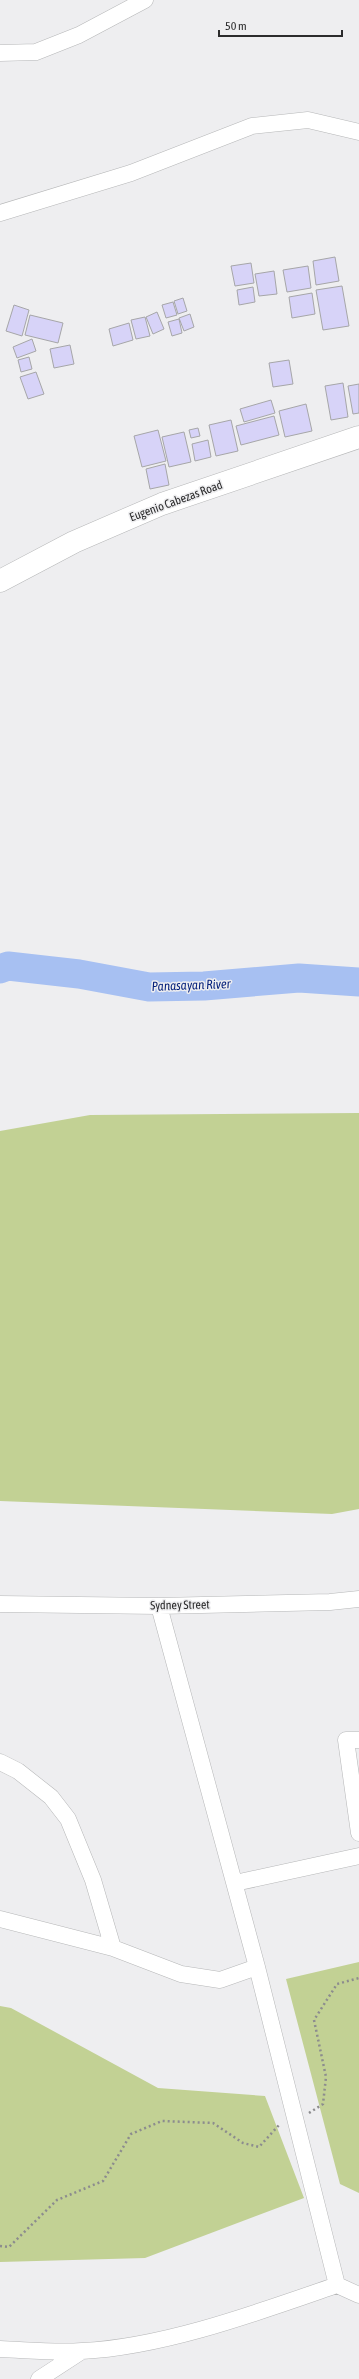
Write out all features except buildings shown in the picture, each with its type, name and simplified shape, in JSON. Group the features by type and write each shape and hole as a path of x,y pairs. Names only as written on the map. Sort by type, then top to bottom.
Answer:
{"street":[{"path":"0,53 36,52 79,35 146,0"},
{"path":"0,213 131,173 252,126 308,120 359,132"},
{"name":"Eugenio Cabezas Road","path":"0,581 74,542 162,504 359,437"},
{"name":"Sydney Street","path":"0,1604 159,1606 330,1602 359,1599"},
{"path":"159,1606 257,1967 337,2285"},
{"path":"359,1740 346,1740 359,1833"},
{"path":"0,1762 18,1771 50,1797 68,1819 93,1880 113,1948"},
{"path":"234,1883 359,1856"},
{"path":"0,1919 113,1948 181,1974 220,1980 257,1967"},
{"path":"0,2349 82,2351 166,2338 272,2308 337,2285 359,2295"},
{"path":"39,2379 82,2351"}],"path":[{"path":"0,2246 9,2247 57,2200 103,2181 131,2134 162,2121 213,2123 243,2143 259,2147 283,2120 295,2120 323,2104 326,2076 314,2020 337,1984 359,1978"}],"green space":[{"path":"359,1113 359,1509 332,1514 0,1501 0,1131 90,1115"},
{"path":"359,1962 359,2193 340,2184 286,1979"},
{"path":"0,2006 11,2008 158,2088 265,2096 304,2198 145,2258 0,2262"}],"waterway":[{"name":"Panasayan River","path":"0,969 8,966 79,974 149,987 204,986 299,978 359,982"}]}
